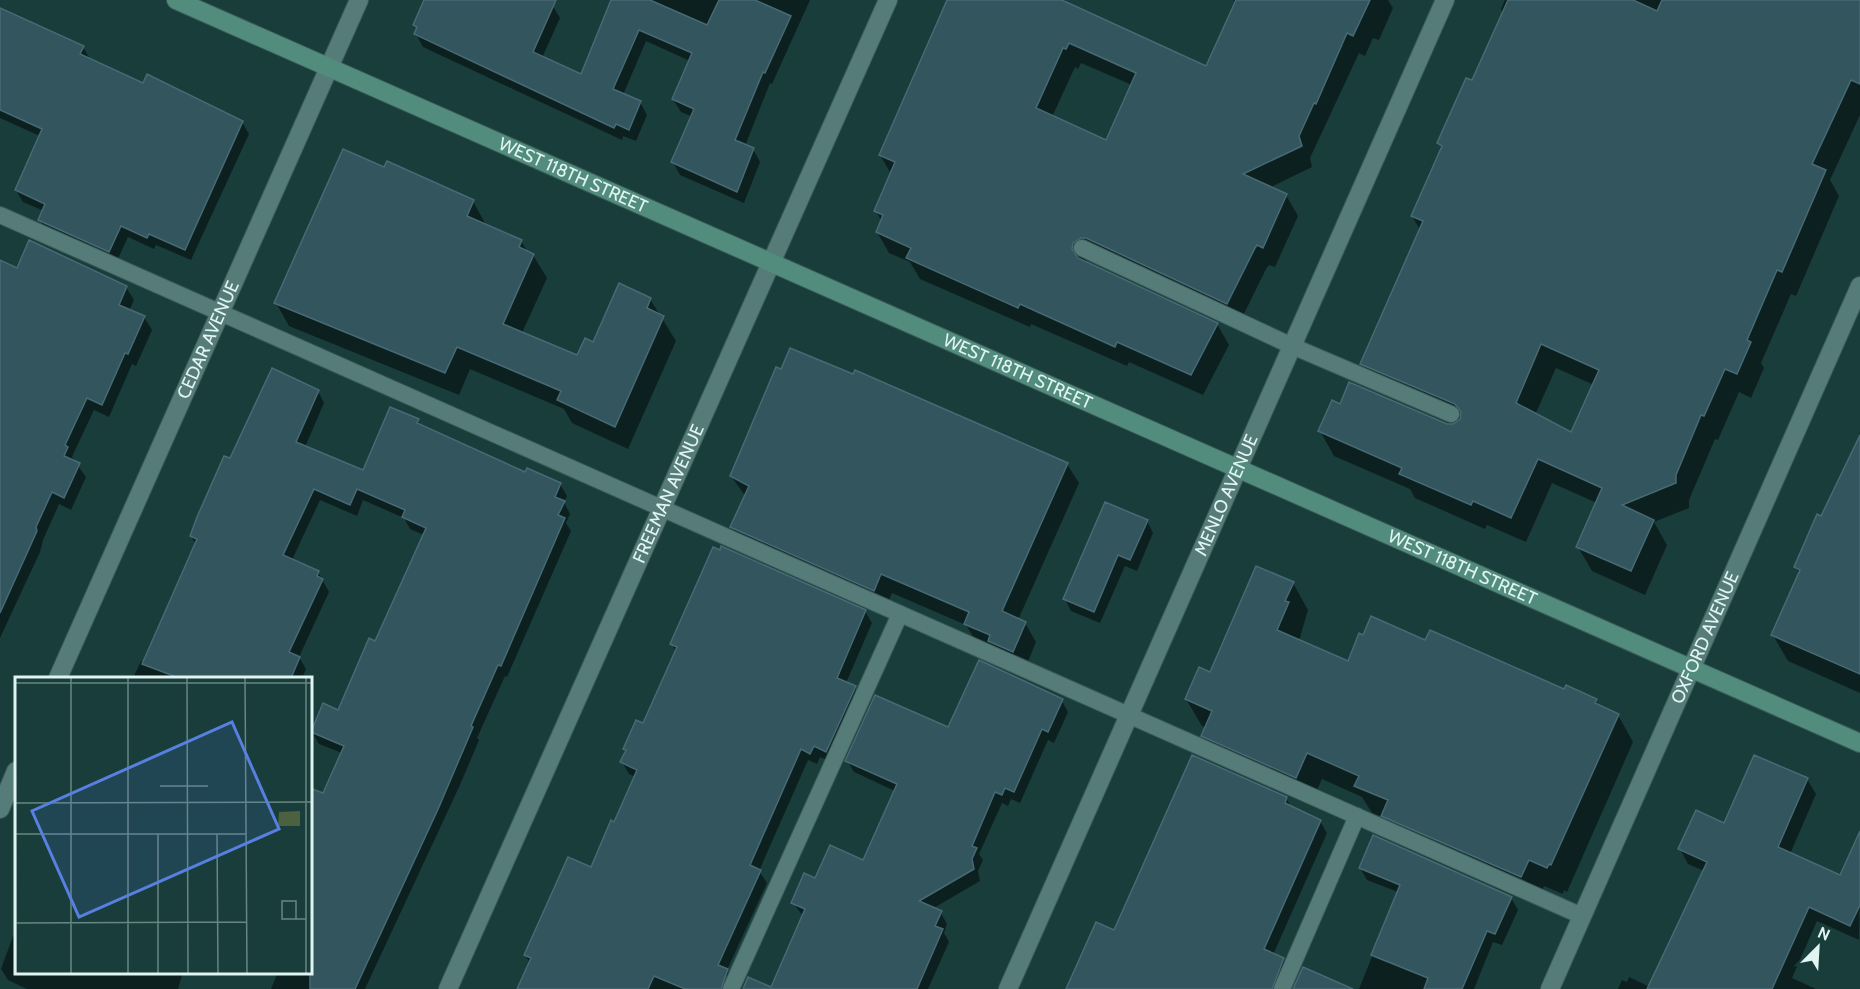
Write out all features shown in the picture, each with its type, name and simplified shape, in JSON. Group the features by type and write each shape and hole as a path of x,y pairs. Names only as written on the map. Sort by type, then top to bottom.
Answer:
{"street":[{"name":"WEST 118TH STREET","path":"176,0 1860,743"},
{"name":"CEDAR AVENUE","path":"58,677 359,0"},
{"name":"FREEMAN AVENUE","path":"448,989 888,0"},
{"name":"MENLO AVENUE","path":"1008,989 1445,0"},
{"name":"OXFORD AVENUE","path":"1550,989 1860,286"},
{"path":"0,809 15,773"}],"lane":[{"path":"0,215 1582,916"},
{"path":"1082,248 1292,346 1451,414"},
{"path":"731,989 900,614"},
{"path":"1282,989 1357,816"}],"building":[{"path":"424,0 556,0 533,52 581,74 611,0 650,0 707,25 719,0 755,0 791,16 765,73 763,72 735,140 754,148 737,192 671,162 694,109 672,99 692,53 639,30 613,89 641,101 629,130 616,124 614,128 414,34 417,27 413,25"},
{"path":"947,0 1062,0 1206,66 1236,0 1370,0 1353,36 1347,33 1316,104 1314,103 1299,136 1302,146 1243,174 1287,194 1263,248 1257,245 1255,248 1227,304 1086,238 1073,243 1072,249 1078,258 1218,323 1191,375 1117,342 1115,347 1020,304 1018,308 906,258 911,248 876,232 883,215 874,211 895,162 879,155","holes":["1069,43 1136,73 1106,140 1036,108 1063,48 1066,49"]},
{"path":"1508,0 1633,0 1657,11 1662,0 1860,0 1860,84 1851,80 1812,164 1826,170 1782,272 1777,270 1747,340 1751,342 1737,374 1725,369 1704,416 1701,415 1676,475 1676,483 1622,505 1654,520 1631,571 1576,547 1602,488 1538,459 1511,518 1473,501 1471,505 1399,474 1402,468 1318,431 1332,400 1340,404 1349,382 1447,424 1453,424 1460,419 1461,412 1455,404 1360,364 1423,221 1411,216 1442,146 1437,143 1466,78 1472,80","holes":["1541,344 1599,370 1571,432 1516,403"]},
{"path":"0,8 84,46 80,54 143,83 147,74 243,121 185,250 149,234 147,238 121,226 109,252 38,220 45,204 15,190 42,129 0,110"},
{"path":"343,149 384,167 387,161 474,200 467,216 522,240 519,247 534,254 503,324 577,355 585,338 593,342 619,283 651,298 647,308 664,316 615,427 557,400 561,391 457,347 445,373 274,303"},
{"path":"29,240 127,286 119,305 145,316 128,354 125,353 102,405 87,398 65,445 68,447 64,456 80,463 64,498 52,492 0,613 0,260 17,268"},
{"path":"790,348 853,374 855,370 1068,463 1002,611 1026,622 1013,652 988,641 990,635 964,624 969,612 881,574 874,591 730,527 749,486 730,476 776,367 781,369"},
{"path":"272,368 319,390 296,442 363,470 390,407 419,419 417,423 525,472 527,468 561,483 555,497 565,501 558,515 565,518 501,666 498,665 471,726 473,727 439,807 355,989 310,989 310,974 312,974 312,789 323,793 344,746 312,732 312,730 323,703 338,710 369,638 375,641 426,528 402,517 405,510 357,489 350,505 314,489 283,555 319,571 317,576 323,579 289,652 300,657 291,677 176,677 142,664 197,539 190,536 197,517 224,456 230,458"},
{"path":"1860,435 1860,674 1771,635 1800,570 1794,567 1817,514 1821,516"},
{"path":"1105,502 1148,520 1130,560 1118,555 1094,612 1063,599"},
{"path":"721,546 866,610 837,678 856,686 826,752 814,746 810,754 801,749 750,865 761,870 718,965 728,969 721,989 685,989 654,976 648,989 517,989 531,958 524,955 568,857 591,867 611,820 614,822 637,770 620,762 626,750 623,749 636,720 643,723 677,647 670,644 713,547 720,550"},
{"path":"1256,566 1294,582 1285,601 1289,602 1277,630 1348,661 1359,633 1363,635 1371,616 1425,640 1430,630 1564,689 1566,685 1597,699 1595,703 1619,714 1551,865 1549,864 1547,868 1529,860 1521,877 1381,816 1388,800 1354,786 1359,776 1307,753 1296,778 1201,736 1212,711 1185,699 1199,667 1210,672"},
{"path":"979,660 1063,699 1048,732 1042,729 1014,792 1005,788 1002,795 995,792 972,846 977,848 972,859 974,869 919,901 942,911 935,926 943,929 917,989 743,989 748,977 771,987 805,909 791,903 804,873 815,878 830,845 863,860 897,784 845,761 875,695 948,727"},
{"path":"1192,755 1287,797 1285,803 1321,820 1264,949 1284,958 1272,989 1066,989 1096,922 1114,930"},
{"path":"1754,755 1808,778 1778,847 1840,875 1860,831 1860,905 1850,926 1809,907 1772,989 1647,989 1707,862 1678,849 1696,810 1724,823"},
{"path":"1373,835 1512,897 1495,934 1487,931 1462,989 1424,989 1428,978 1371,955 1400,885 1359,868"},
{"path":"1303,967 1353,989 1293,989"}]}
